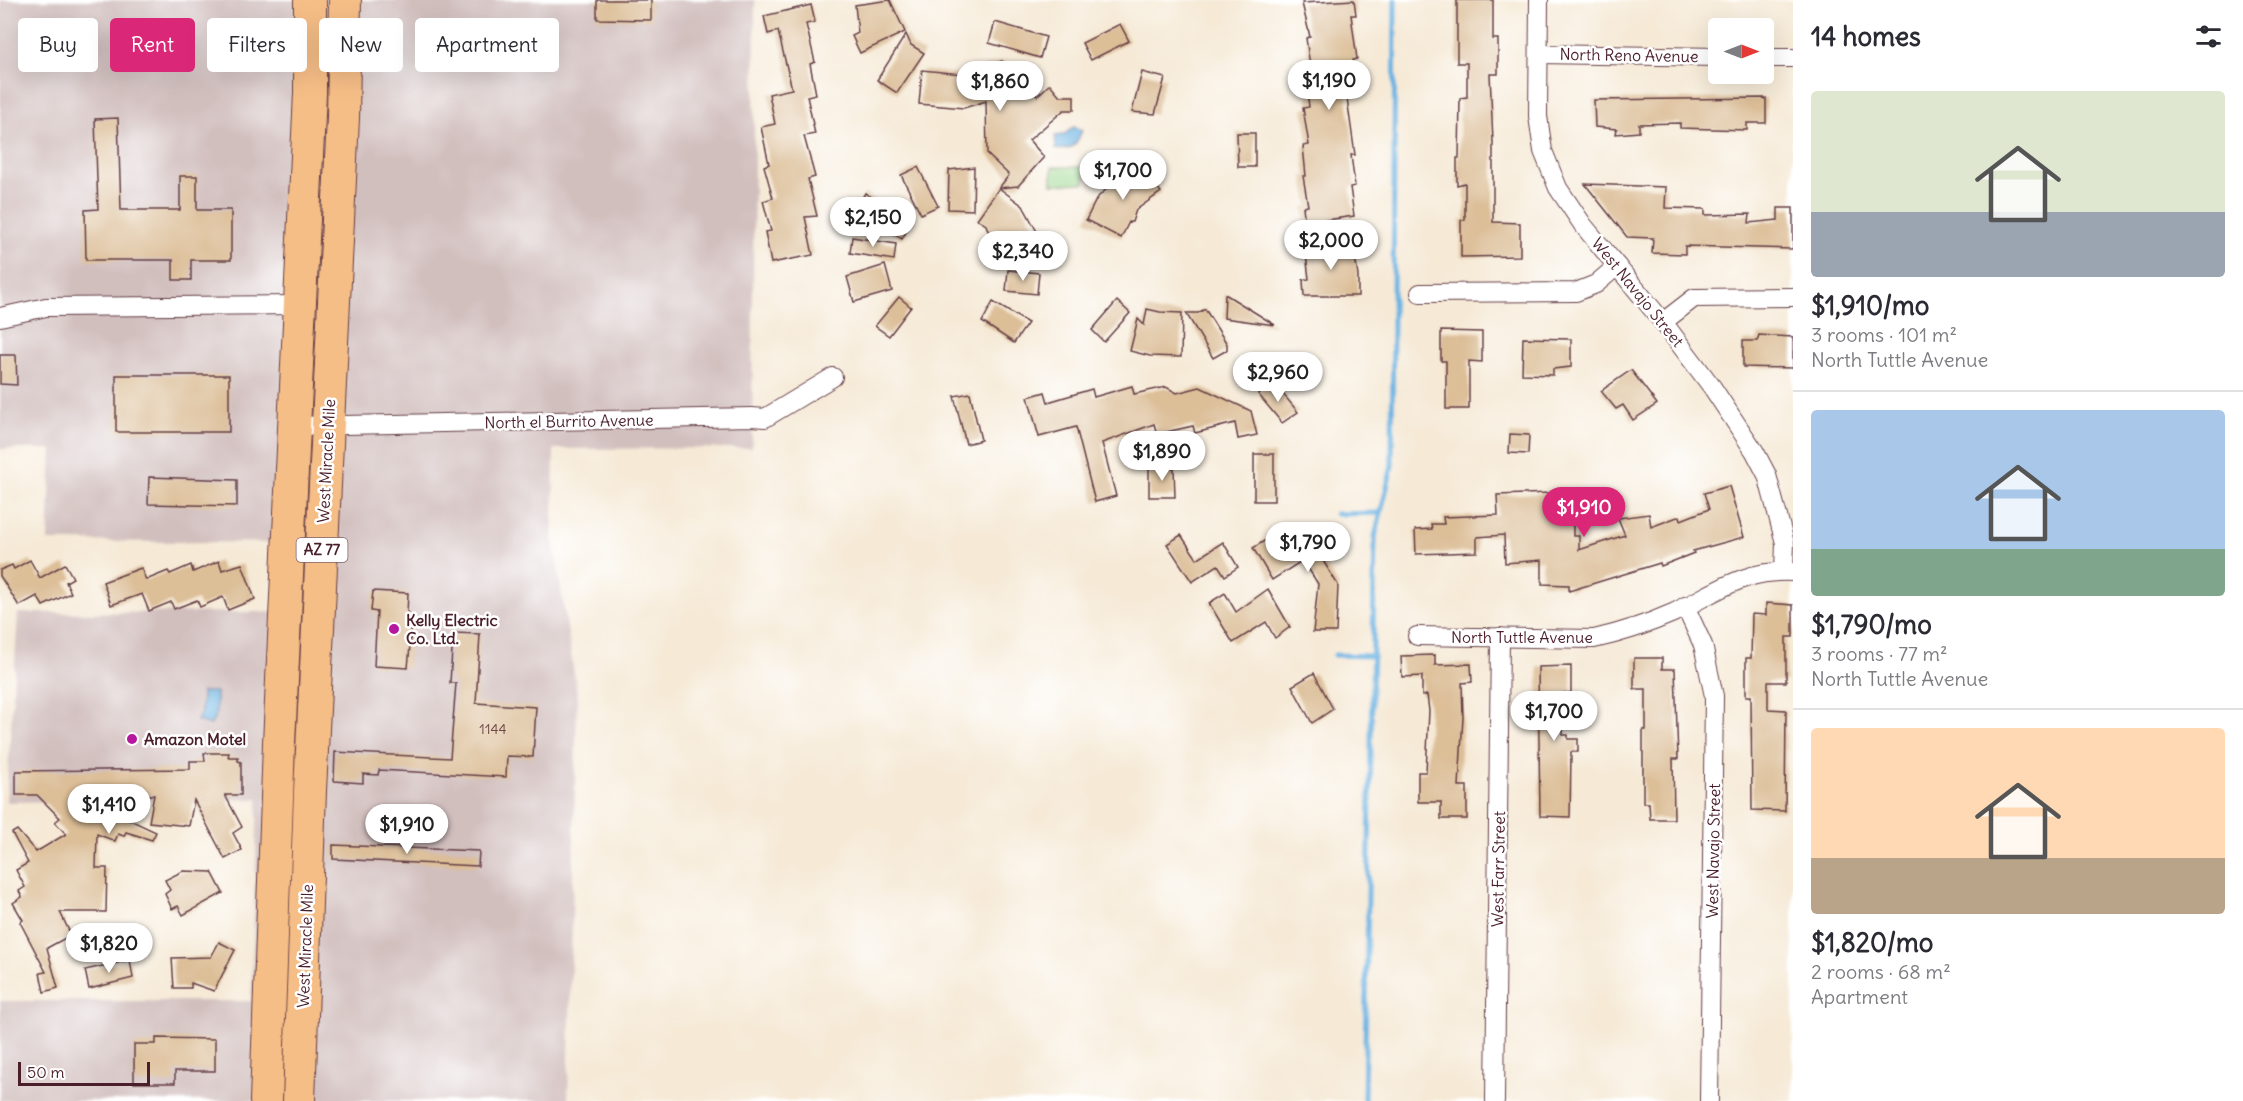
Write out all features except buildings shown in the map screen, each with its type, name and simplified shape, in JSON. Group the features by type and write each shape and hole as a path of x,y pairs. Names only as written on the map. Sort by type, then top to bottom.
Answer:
{"highway":[{"name":"West Miracle Mile","path":"266,1101 278,770 310,93 310,0"},
{"name":"West Miracle Mile","path":"299,1101 310,791 343,118 345,0"},
{"path":"278,770 290,788 285,955 291,976 303,983"}],"street":[{"name":"West Navajo Street","path":"1539,0 1538,116 1543,151 1558,189 1583,225 1663,322 1712,387 1755,452 1767,475 1785,543 1788,572"},
{"name":"North Reno Avenue","path":"1539,54 1708,57"},
{"path":"1774,58 1793,58"},
{"path":"1420,293 1576,292 1596,284 1617,266"},
{"path":"1663,322 1694,298 1793,297"},
{"path":"0,317 46,307 299,305"},
{"name":"North el Burrito Avenue","path":"294,426 765,418 833,377"},
{"name":"North Tuttle Avenue","path":"1417,636 1594,639 1618,634 1685,606 1731,582 1757,573 1788,572"},
{"name":"West Navajo Street","path":"1685,606 1703,645 1714,696 1709,1101"},
{"name":"West Farr Street","path":"1495,1101 1500,637"}],"shaded area":[{"path":"0,0 755,0 752,448 554,449 553,537 577,693 568,1101 0,1101 0,1001 251,1001 258,799 6,802 18,613 302,612 306,543 48,541 52,449 0,449"}],"green space":[{"path":"1052,167 1086,167 1085,183 1052,184"}],"water":[{"path":"1073,127 1082,130 1076,143 1070,148 1056,149 1055,136 1064,135"},
{"path":"202,692 216,692 216,714 211,725 197,721 201,713"}],"waterway":[{"path":"1364,1101 1375,537 1392,466 1395,0"},
{"path":"1336,514 1381,513"},
{"path":"1335,655 1374,656"}],"place":[{"name":"Kelly Electric Co. Ltd.","path":"394,629"},
{"name":"Amazon Motel","path":"132,739"}]}
